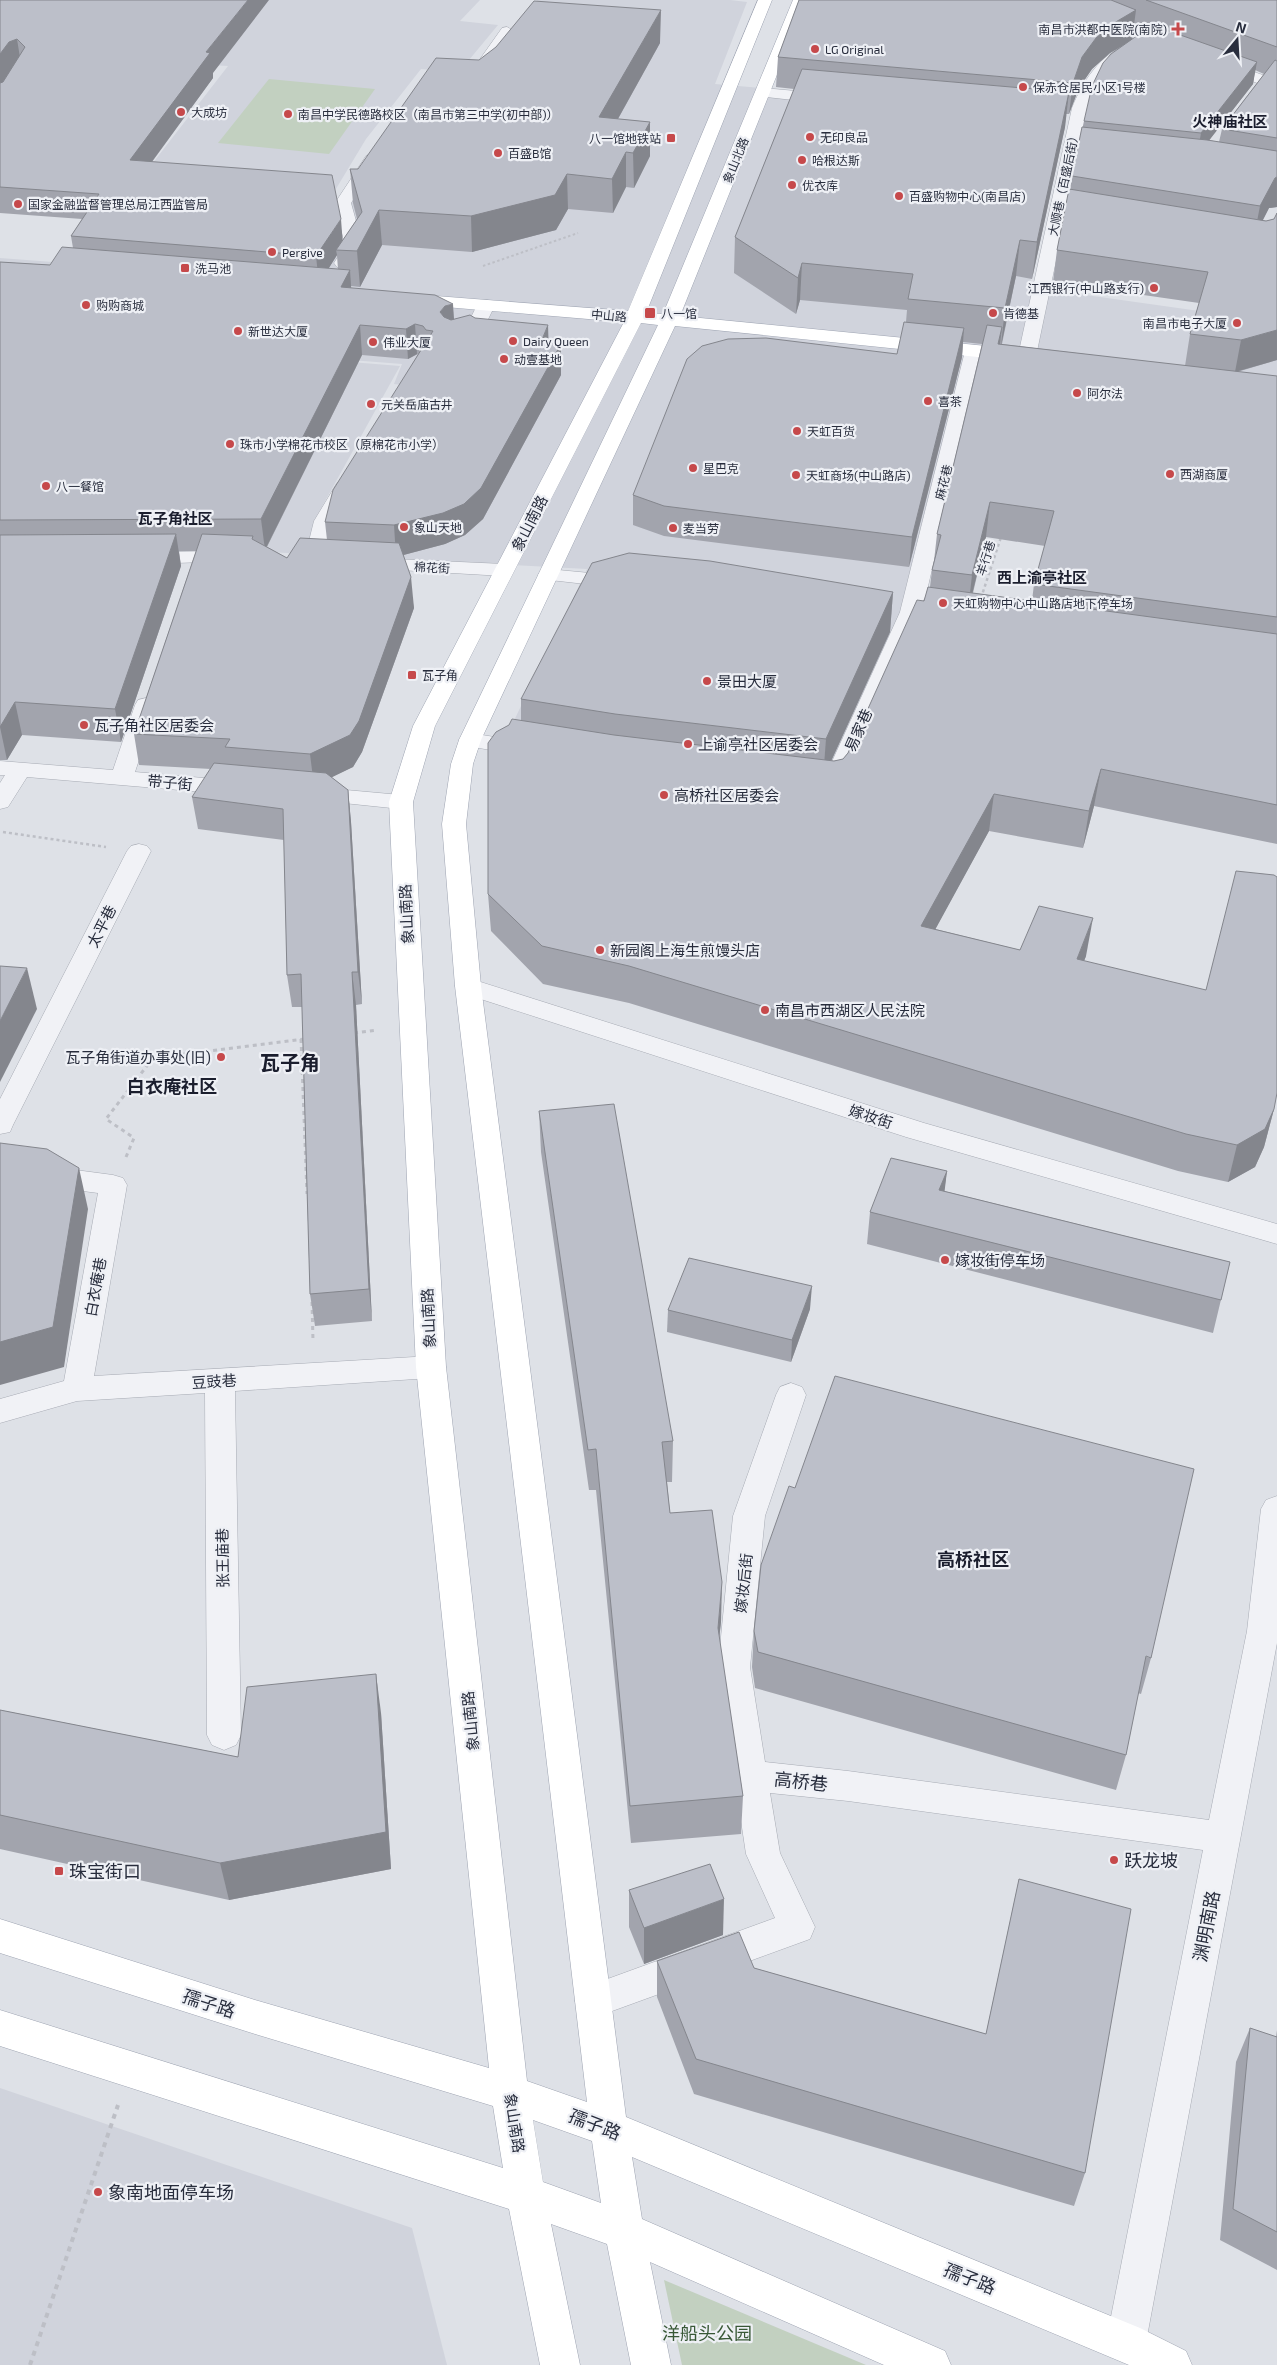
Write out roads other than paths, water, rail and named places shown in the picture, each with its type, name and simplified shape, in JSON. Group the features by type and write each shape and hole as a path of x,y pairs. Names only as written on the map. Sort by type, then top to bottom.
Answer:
{"main road":[{"path":"634,317 765,0"},
{"path":"772,0 819,3"},
{"name":"象山北路","path":"669,321 800,1"},
{"name":"中山路","path":"391,297 634,317 1046,358"},
{"name":"象山南路","path":"560,2365 526,2195 510,2093 431,1367 401,802 424,726 634,317"},
{"path":"651,2365 624,2231 609,2129 468,986 454,824 462,764 470,740 669,321"},
{"name":"孺子路","path":"0,1936 255,2017 510,2093 609,2129 1126,2342 1172,2365"},
{"path":"0,2028 526,2195 624,2231 931,2365"}],"street":[{"path":"469,85 507,31"},
{"name":"大顺巷（百盛后街）","path":"1027,356 1076,121 1087,88 1098,72 1141,43"},
{"path":"1202,58 1272,83"},
{"path":"1254,96 1272,83"},
{"path":"762,93 848,100"},
{"path":"1058,120 1076,121"},
{"path":"335,276 354,246 343,203 381,147"},
{"path":"1071,149 1089,151"},
{"path":"1057,212 1077,215"},
{"path":"453,342 471,338 486,305"},
{"name":"麻花巷","path":"910,612 974,351"},
{"name":"棉花街","path":"354,471 324,521 323,561 504,570"},
{"path":"128,558 194,566 247,558"},
{"path":"548,575 637,584"},
{"name":"易家巷","path":"813,786 832,788 910,612"},
{"path":"122,777 153,685"},
{"path":"470,740 547,752"},
{"path":"0,802 10,769"},
{"name":"带子街","path":"10,769 122,777 256,790"},
{"path":"295,793 401,802"},
{"name":"太平巷","path":"0,1125 139,851"},
{"name":"嫁妆街","path":"468,986 916,1130 1277,1234"},
{"name":"白衣庵巷","path":"0,1170 113,1186 77,1389"},
{"name":"豆豉巷","path":"0,1411 77,1389 431,1367"},
{"name":"张王庙巷","path":"220,1380 224,1735"},
{"name":"嫁妆后街","path":"750,1776 734,1667 750,1516 791,1395"},
{"name":"渊明南路","path":"1126,2342 1223,1838 1270,1635 1277,1509"},
{"name":"高桥巷","path":"593,2000 796,1927 763,1854 750,1776 858,1787 1223,1838"}],"place":[{"name":"南昌市洪都中医院(南院)","path":"1178,29"},
{"name":"LG Original","path":"815,49"},
{"name":"保赤仓居民小区1号楼","path":"1023,87"},
{"name":"大成坊","path":"181,112"},
{"name":"南昌中学民德路校区（南昌市第三中学(初中部)）","path":"288,114"},
{"name":"无印良品","path":"810,137"},
{"name":"八一馆地铁站","path":"671,138"},
{"name":"百盛B馆","path":"498,153"},
{"name":"哈根达斯","path":"802,160"},
{"name":"优衣库","path":"792,185"},
{"name":"百盛购物中心(南昌店)","path":"899,196"},
{"name":"国家金融监督管理总局江西监管局","path":"18,204"},
{"name":"Pergive","path":"272,252"},
{"name":"洗马池","path":"185,268"},
{"name":"江西银行(中山路支行)","path":"1154,288"},
{"name":"购购商城","path":"86,305"},
{"name":"八一馆","path":"650,313"},
{"name":"肯德基","path":"993,313"},
{"name":"南昌市电子大厦","path":"1237,323"},
{"name":"新世达大厦","path":"238,331"},
{"name":"Dairy Queen","path":"513,341"},
{"name":"伟业大厦","path":"373,342"},
{"name":"动壹基地","path":"504,359"},
{"name":"阿尔法","path":"1077,393"},
{"name":"喜茶","path":"928,401"},
{"name":"元关岳庙古井","path":"371,404"},
{"name":"天虹百货","path":"797,431"},
{"name":"珠市小学棉花市校区（原棉花市小学）","path":"230,444"},
{"name":"星巴克","path":"693,468"},
{"name":"西湖商厦","path":"1170,474"},
{"name":"天虹商场(中山路店)","path":"796,475"},
{"name":"八一餐馆","path":"46,486"},
{"name":"象山天地","path":"404,527"},
{"name":"麦当劳","path":"673,528"},
{"name":"天虹购物中心中山路店地下停车场","path":"943,603"},
{"name":"瓦子角","path":"412,675"},
{"name":"景田大厦","path":"707,681"},
{"name":"瓦子角社区居委会","path":"84,725"},
{"name":"上谕亭社区居委会","path":"688,744"},
{"name":"高桥社区居委会","path":"664,795"},
{"name":"新园阁上海生煎馒头店","path":"600,950"},
{"name":"南昌市西湖区人民法院","path":"765,1010"},
{"name":"瓦子角街道办事处(旧)","path":"221,1057"},
{"name":"嫁妆街停车场","path":"945,1260"},
{"name":"跃龙坡","path":"1114,1860"},
{"name":"珠宝街口","path":"59,1871"},
{"name":"象南地面停车场","path":"98,2192"}],"district":[{"name":"火神庙社区","path":"1230,121"},
{"name":"瓦子角社区","path":"175,518"},
{"name":"西上渝亭社区","path":"1042,577"},
{"name":"瓦子角","path":"290,1062"},
{"name":"白衣庵社区","path":"172,1086"},
{"name":"高桥社区","path":"973,1559"}],"park label":[{"name":"洋船头公园","path":"707,2333"}]}
